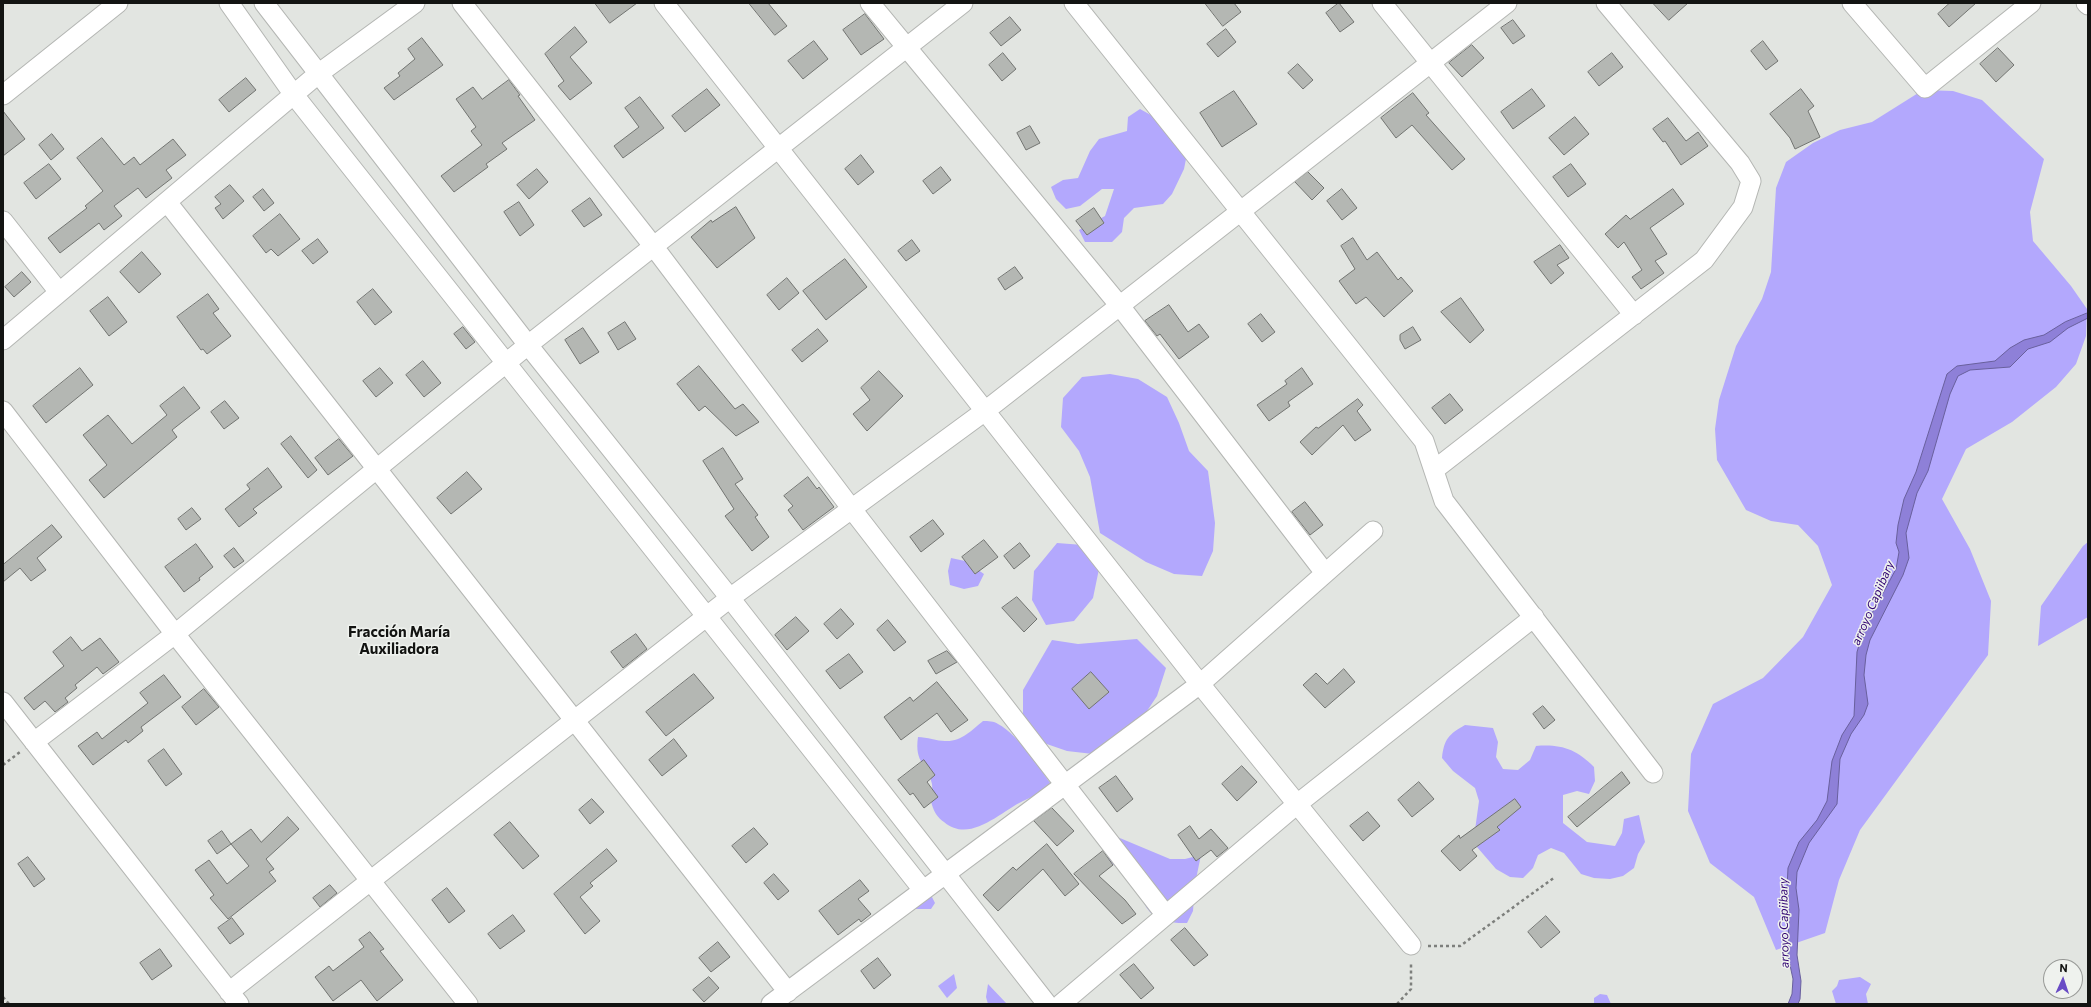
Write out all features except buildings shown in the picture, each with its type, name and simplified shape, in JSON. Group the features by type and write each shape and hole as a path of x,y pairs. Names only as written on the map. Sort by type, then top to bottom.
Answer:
{"street":[{"path":"3,94 118,3"},
{"path":"229,3 294,95 923,890"},
{"path":"264,3 528,346 730,598 1047,1004"},
{"path":"3,340 318,74 415,3"},
{"path":"462,3 654,247 850,508 1165,914"},
{"path":"664,3 1200,684 1296,805 1412,946"},
{"path":"870,3 905,48 1120,306 1325,573"},
{"path":"34,742 175,634 506,363 963,3"},
{"path":"1074,3 1424,441 1444,501 1653,773"},
{"path":"1382,3 1634,315"},
{"path":"3,702 234,998 372,881 574,719 706,616 850,508 985,411 1507,3"},
{"path":"1434,470 1704,260 1744,207 1751,180 1735,157 1606,3"},
{"path":"1852,3 1925,88 2031,3"},
{"path":"167,202 788,992"},
{"path":"3,221 59,292"},
{"path":"3,411 175,634 468,1004"},
{"path":"771,1004 1200,684 1373,531"},
{"path":"1061,1004 1165,914 1296,805 1534,617"}],"path":[{"path":"3,765 34,742"},
{"path":"1397,1004 1411,989 1412,946 1460,946 1555,876"},
{"path":"3,996 9,1004"}],"shaded area":[{"path":"1923,90 1953,91 1982,100 2044,159 2030,212 2033,241 2071,286 2087,309 2086,336 2076,364 2056,387 2012,422 1966,449 1942,499 1970,549 1991,601 1988,655 1860,830 1839,880 1825,933 1776,950 1754,897 1710,863 1688,811 1691,754 1713,704 1763,678 1803,637 1832,585 1818,546 1798,525 1771,521 1746,510 1717,460 1715,429 1719,400 1736,346 1762,299 1771,272 1776,188 1786,162 1813,143 1840,130 1872,122"},
{"path":"1140,109 1165,123 1187,154 1184,169 1172,194 1163,204 1134,208 1124,218 1122,232 1112,242 1085,242 1079,230 1105,216 1114,189 1102,189 1080,206 1066,209 1056,199 1051,187 1063,180 1078,178 1090,151 1099,139 1127,131 1128,117"},
{"path":"2088,313 2088,318 2068,328 2050,342 2028,349 2010,367 1970,370 1958,376 1950,394 1928,471 1917,493 1906,533 1909,558 1903,575 1870,640 1866,655 1864,675 1868,704 1864,715 1851,734 1840,759 1837,804 1809,843 1797,872 1796,888 1799,910 1797,955 1801,981 1800,999 1798,1004 1788,1004 1792,994 1793,979 1788,956 1788,868 1799,842 1817,820 1827,801 1832,761 1842,735 1854,716 1857,652 1864,628 1896,569 1899,552 1896,543 1898,525 1904,499 1916,472 1947,374 1957,366 1995,361 2010,348 2024,340 2044,335 2065,322"},
{"path":"1110,374 1138,379 1167,397 1179,423 1189,451 1208,471 1215,523 1213,551 1202,576 1174,574 1146,562 1100,533 1090,477 1079,451 1061,427 1063,398 1082,377"},
{"path":"2088,542 2088,617 2038,646 2041,606 2083,546"},
{"path":"1057,543 1083,545 1099,569 1093,598 1074,621 1046,625 1032,600 1034,571"},
{"path":"951,558 965,561 984,574 978,586 964,589 950,585 948,571"},
{"path":"1137,639 1166,668 1157,696 1141,720 1093,754 1067,751 1041,742 1023,719 1023,690 1052,640 1078,644"},
{"path":"983,721 991,721 996,723 1014,736 1022,744 1055,790 1027,799 985,824 964,830 954,828 936,815 931,803 932,784 928,772 918,753 918,737 942,741 956,740 966,735"},
{"path":"1465,725 1493,728 1498,742 1496,757 1503,769 1518,770 1530,760 1536,746 1553,746 1568,749 1587,761 1594,767 1595,781 1589,794 1577,791 1563,795 1563,823 1587,842 1615,846 1622,833 1624,819 1639,815 1645,842 1638,854 1634,868 1623,876 1610,879 1594,878 1581,874 1564,853 1551,848 1538,855 1533,868 1523,878 1510,877 1496,869 1477,847 1475,830 1479,801 1475,788 1453,771 1442,758 1444,746 1448,738 1451,734"},
{"path":"1115,836 1170,859 1185,859 1201,855 1195,884 1193,911 1187,923 1169,922 1154,916 1149,911 1142,897 1140,887 1109,861 1105,847"},
{"path":"926,893 932,897 935,903 931,909 915,909 911,903"},
{"path":"954,974 957,988 947,998 938,986"},
{"path":"1860,977 1871,984 1866,994 1868,1004 1836,1004 1832,991 1837,986 1839,980"},
{"path":"988,984 1007,1004 988,1004 986,997"},
{"path":"1600,994 1607,995 1611,1004 1594,1004 1594,998"}],"district":[{"name":"Fracción María Auxiliadora","path":"399,640"}],"water label":[{"name":"arroyo Capiibary","path":"1873,603"},
{"name":"arroyo Capiibary","path":"1784,923"}]}
